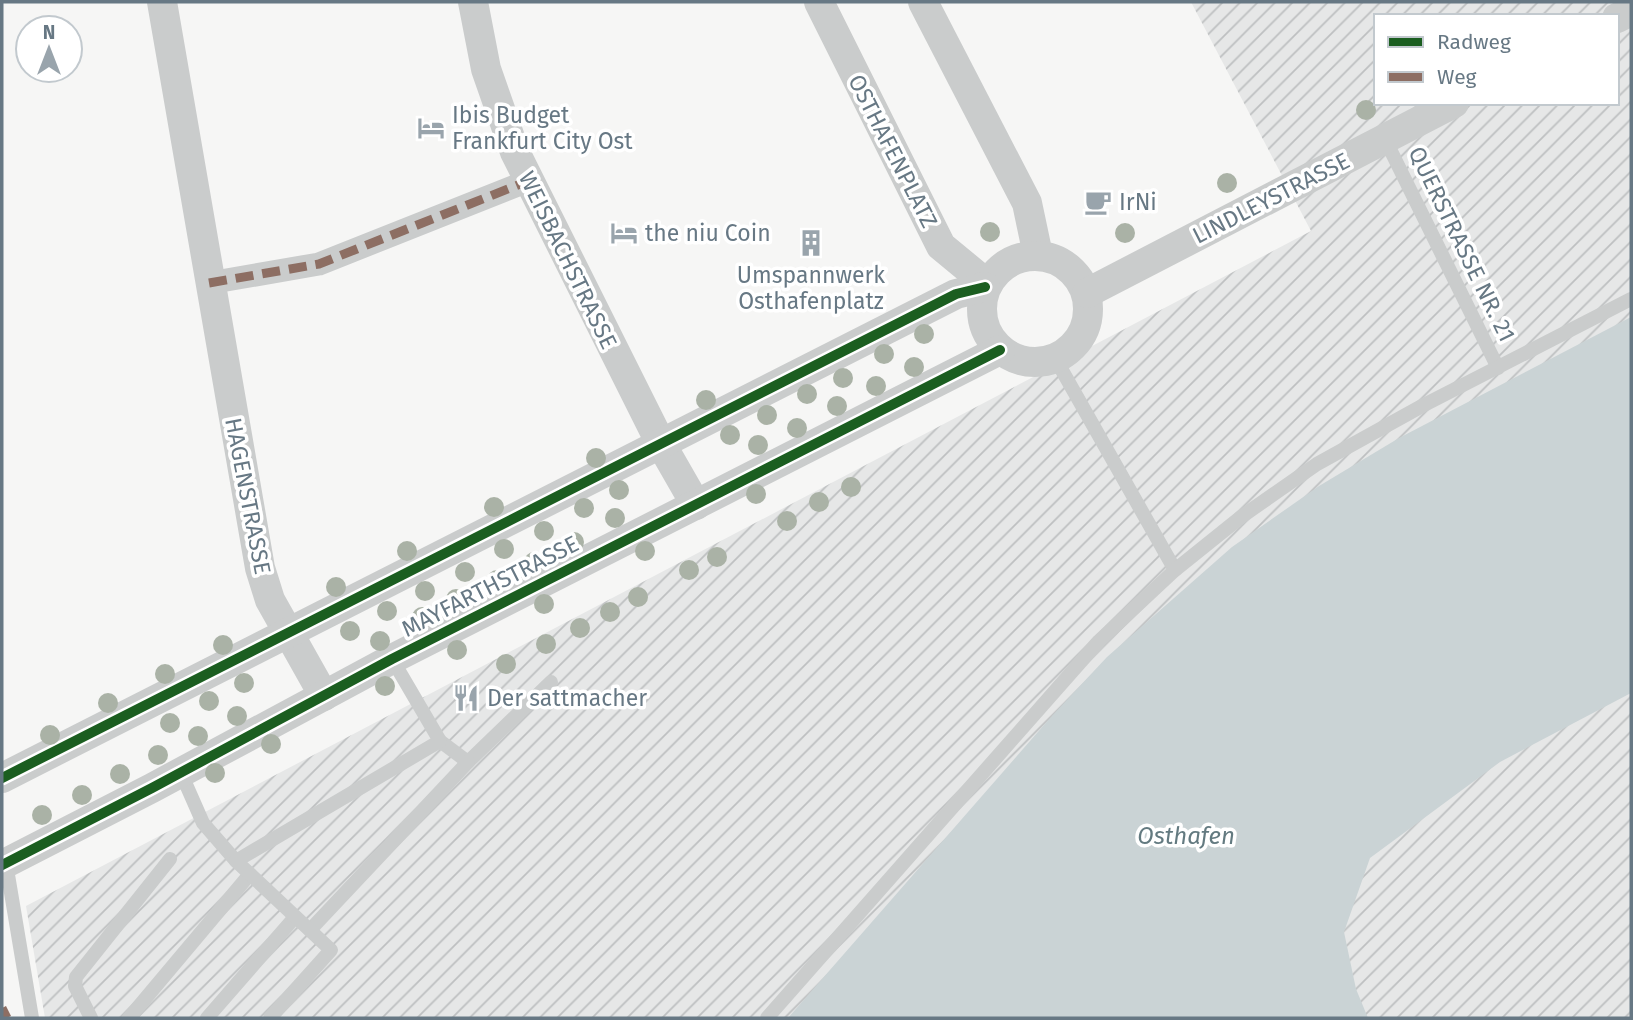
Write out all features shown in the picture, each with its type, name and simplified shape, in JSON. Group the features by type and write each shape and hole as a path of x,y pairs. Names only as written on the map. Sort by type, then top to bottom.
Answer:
{"street":[{"name":"HAGENSTRASSE","path":"162,2 260,568 270,600 324,696"},
{"name":"WEISBACHSTRASSE","path":"473,2 492,90 528,181 660,444 696,505"},
{"name":"OSTHAFENPLATZ","path":"819,2 941,246 986,285"},
{"path":"923,2 1027,203 1038,255"},
{"name":"LINDLEYSTRASSE","path":"1087,293 1450,105"},
{"path":"209,282 319,264 528,181"},
{"path":"1038,255 1059,261 1074,272 1087,293 1088,316 1083,334 1071,349 1055,358 1035,362 1016,359 991,341 983,324 981,305 986,285 1003,265 1019,257 1038,255"},
{"path":"2,778 956,294 986,285"},
{"name":"MAYFARTHSTRASSE","path":"4,864 181,773 392,659 1000,350"}],"lane":[{"name":"QUERSTRASSE NR. 21","path":"1385,139 1498,368"},
{"path":"767,1018 1099,641 1175,570 1241,517 1317,464 1631,299"},
{"path":"1055,358 1175,570"},
{"path":"392,659 440,741 468,762"},
{"path":"310,930 468,762 551,682"},
{"path":"236,861 440,741"},
{"path":"181,773 202,823 236,861 331,950 270,1018"},
{"path":"91,1018 75,986 76,977 170,859"},
{"path":"4,864 32,1018"},
{"path":"129,1018 250,874"},
{"path":"207,1018 295,917"}],"shaded area":[{"name":"Osthafen","path":"1191,2 1631,2 1631,1018 45,1018 26,906 1311,231"}],"water":[{"name":"Osthafen","path":"1631,317 1631,693 1500,762 1370,858 1344,932 1356,989 1368,1018 788,1018 1051,717 1107,657 1232,547 1319,486 1399,438"}],"marked path":[{"path":"209,283 319,264 528,181"},
{"path":"2,1008 7,1018"}],"cycle path":[{"path":"2,778 956,294 985,287"},
{"path":"2,865 392,659 1000,350"}],"place":[{"name":"Ibis Budget Frankfurt City Ost","path":"431,128"},
{"name":"IrNi","path":"1098,202"},
{"name":"the niu Coin","path":"624,233"},
{"name":"Umspannwerk Osthafenplatz","path":"811,243"},
{"name":"Der sattmacher","path":"466,698"}]}
